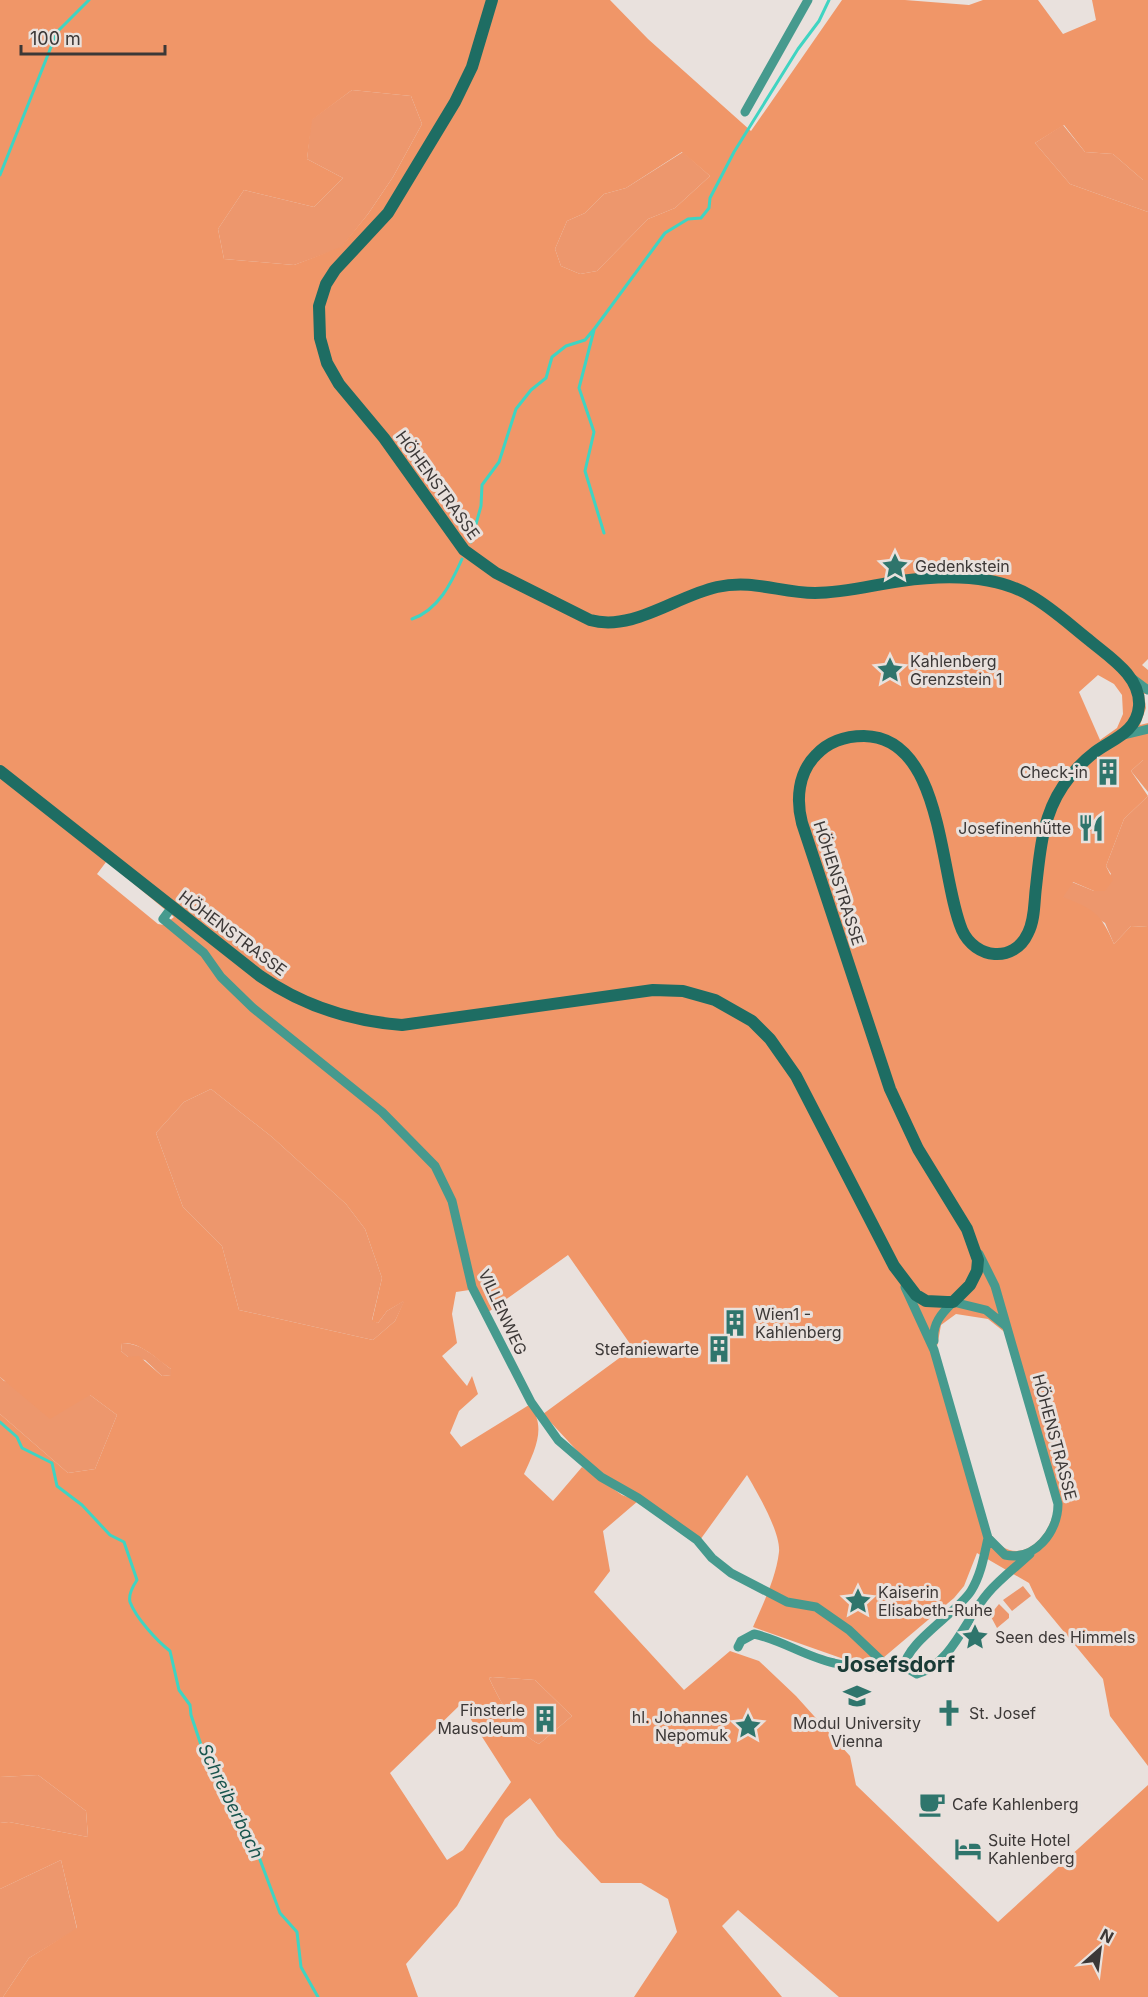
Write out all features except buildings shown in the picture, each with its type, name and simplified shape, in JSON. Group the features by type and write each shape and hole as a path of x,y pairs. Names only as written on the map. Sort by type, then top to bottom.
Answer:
{"street":[{"name":"HÖHENSTRASSE","path":"492,0 472,67 455,102 388,213 328,279 319,311 322,345 335,378 388,443 461,547 473,558 530,590 590,620 613,623 628,620 703,591 732,584 754,583 815,593 904,580 946,578 984,580 1017,589 1045,605 1142,690 1137,715 1124,735"},
{"path":"745,112 808,0"},
{"name":"HÖHENSTRASSE","path":"905,1667 917,1674 931,1667 951,1648 989,1591 1041,1544 1052,1530 1058,1504 995,1286 973,1242 918,1149 890,1089 802,823 799,803 801,783 816,754 837,740 872,736 892,743 901,750 916,767 925,788 964,935 981,951 1003,955 1019,946 1030,928 1041,842 1046,821 1059,793 1087,759 1124,735 1148,729"},
{"name":"HÖHENSTRASSE","path":"0,771 275,987 319,1008 365,1022 424,1024 653,990 683,991 728,1006 761,1029 787,1061 894,1266 934,1350 988,1538"},
{"name":"VILLENWEG","path":"172,906 163,919 204,953 221,977 253,1008 382,1112 435,1166 452,1201 470,1281 531,1402 558,1440 601,1477 638,1498 697,1540 711,1558 731,1573 787,1602 816,1607 849,1630 889,1668"},
{"name":"HÖHENSTRASSE","path":"934,1350 935,1324 953,1302 964,1293 977,1271 977,1253 973,1242"},
{"name":"HÖHENSTRASSE","path":"894,1266 909,1288 921,1299 953,1302 986,1310 1008,1327"},
{"path":"738,1647 741,1641 754,1634 783,1642 832,1663 865,1668 905,1667 910,1651 953,1613 970,1593 982,1565 988,1538"},
{"path":"988,1538 999,1552 1012,1556 1027,1554 1041,1544"}],"shaded area":[{"path":"0,0 610,0 648,39 751,131 842,0 905,0 969,5 983,0 1038,0 1063,34 1096,20 1092,0 1148,0 1148,180 1143,180 1113,154 1085,152 1064,125 1035,143 1070,184 1148,212 1148,659 1142,665 1148,670 1148,694 1144,694 1146,708 1140,725 1148,723 1148,760 1143,760 1131,771 1148,796 1124,819 1106,866 1113,880 1105,891 1094,891 1073,882 1063,897 1095,913 1105,925 1114,944 1131,926 1148,927 1148,1766 1110,1716 1103,1679 1036,1598 1029,1583 977,1553 964,1586 954,1598 883,1658 858,1664 753,1627 772,1581 779,1544 762,1502 747,1475 700,1540 593,1468 543,1414 633,1348 568,1255 487,1313 476,1289 456,1292 452,1314 457,1343 442,1356 467,1386 472,1376 478,1394 459,1411 450,1433 461,1447 529,1405 535,1413 538,1430 535,1448 524,1474 553,1501 582,1467 622,1495 638,1501 603,1531 610,1571 594,1592 684,1690 730,1651 759,1661 796,1696 850,1756 856,1785 998,1922 1148,1785 1148,1997 839,1997 738,1910 722,1926 782,1997 634,1997 677,1932 668,1899 641,1883 601,1883 557,1836 530,1798 505,1819 457,1906 406,1964 418,1997 3,1997 29,1958 77,1928 61,1860 0,1889 0,1823 9,1822 88,1837 86,1811 38,1775 0,1777 0,1414 68,1473 95,1469 117,1415 90,1395 50,1419 0,1377","holes":["352,90 411,96 422,124 393,177 368,214 341,247 294,265 224,259 218,229 244,190 314,207 343,178 307,159 312,120","682,152 710,176 675,208 648,219 597,271 580,274 561,266 555,249 567,221 585,213 604,194 626,188","1098,675 1114,684 1122,695 1123,714 1117,728 1100,740 1079,692","106,861 174,917 164,925 158,924 97,874","211,1089 272,1137 346,1204 365,1229 382,1278 372,1321 378,1323 387,1311 404,1301 395,1321 373,1340 239,1310 222,1246 183,1207 156,1133 184,1102","956,1314 988,1319 1007,1334 1055,1499 1053,1513 1041,1538 1020,1551 1009,1550 998,1543 988,1529 937,1347 941,1325","122,1343 135,1345 148,1352 171,1369 171,1375 162,1376 139,1356 128,1357 121,1351","489,1678 535,1680 572,1716 539,1744 516,1724","461,1704 511,1782 463,1850 447,1860 390,1773"]},
{"path":"352,90 411,96 422,124 393,177 368,214 341,248 294,265 224,259 218,229 244,190 314,207 343,178 307,159 311,120"},
{"path":"1063,125 1085,152 1113,154 1143,180 1148,180 1148,212 1070,184 1035,143"},
{"path":"683,152 710,176 675,208 648,219 597,271 580,274 561,266 555,249 567,221 585,213 604,194 626,188"},
{"path":"1143,760 1148,760 1148,792 1131,771"},
{"path":"1148,796 1148,927 1131,926 1114,944 1105,923 1062,897 1072,882 1094,891 1111,874 1106,866 1124,819"},
{"path":"211,1089 272,1137 346,1204 365,1229 382,1278 372,1320 378,1323 387,1311 405,1300 395,1321 373,1340 239,1310 222,1246 183,1207 156,1133 184,1102"},
{"path":"122,1343 148,1352 171,1369 171,1375 162,1376 145,1360 128,1357 121,1351"},
{"path":"0,1377 4,1381 90,1395 117,1415 95,1469 68,1473 0,1414"},
{"path":"1023,1586 1031,1596 1012,1611 1003,1600"},
{"path":"999,1604 1009,1614 1009,1618 997,1628 990,1615"},
{"path":"489,1678 535,1680 572,1716 539,1744 523,1732 509,1715"},
{"path":"38,1775 86,1811 88,1837 9,1822 0,1823 0,1777"},
{"path":"61,1860 77,1929 29,1958 3,1997 0,1997 0,1889"}],"waterway":[{"path":"0,175 57,32 89,0"},
{"path":"471,542 481,506 482,485 499,462 516,409 531,390 546,378 552,357 566,346 585,340 665,233 688,219 701,218 709,208 710,198 734,152 798,49 819,21 829,0"},
{"path":"594,330 579,388 594,432 585,471 604,533"},
{"path":"412,619 429,609 443,595 462,559"},
{"name":"Schreiberbach","path":"0,1422 17,1437 22,1448 52,1463 57,1486 82,1505 110,1535 124,1542 137,1580 130,1593 130,1602 147,1629 170,1651 179,1690 190,1705 191,1715 205,1757 217,1773 220,1785 231,1800 236,1820 253,1841 280,1913 297,1932 301,1967 318,1997"}],"place":[{"name":"Gedenkstein","path":"895,566"},
{"name":"Kahlenberg Grenzstein 1","path":"890,670"},
{"name":"Check-in","path":"1108,772"},
{"name":"Josefinenhütte","path":"1091,828"},
{"name":"Wien1 - Kahlenberg","path":"735,1323"},
{"name":"Stefaniewarte","path":"719,1349"},
{"name":"Kaiserin Elisabeth-Ruhe","path":"858,1601"},
{"name":"Seen des Himmels","path":"975,1637"},
{"name":"Modul University Vienna","path":"857,1696"},
{"name":"St. Josef","path":"949,1713"},
{"name":"Finsterle Mausoleum","path":"545,1719"},
{"name":"hl. Johannes Nepomuk","path":"748,1726"},
{"name":"Cafe Kahlenberg","path":"932,1804"},
{"name":"Suite Hotel Kahlenberg","path":"968,1849"}],"district":[{"name":"Josefsdorf","path":"896,1664"}]}
